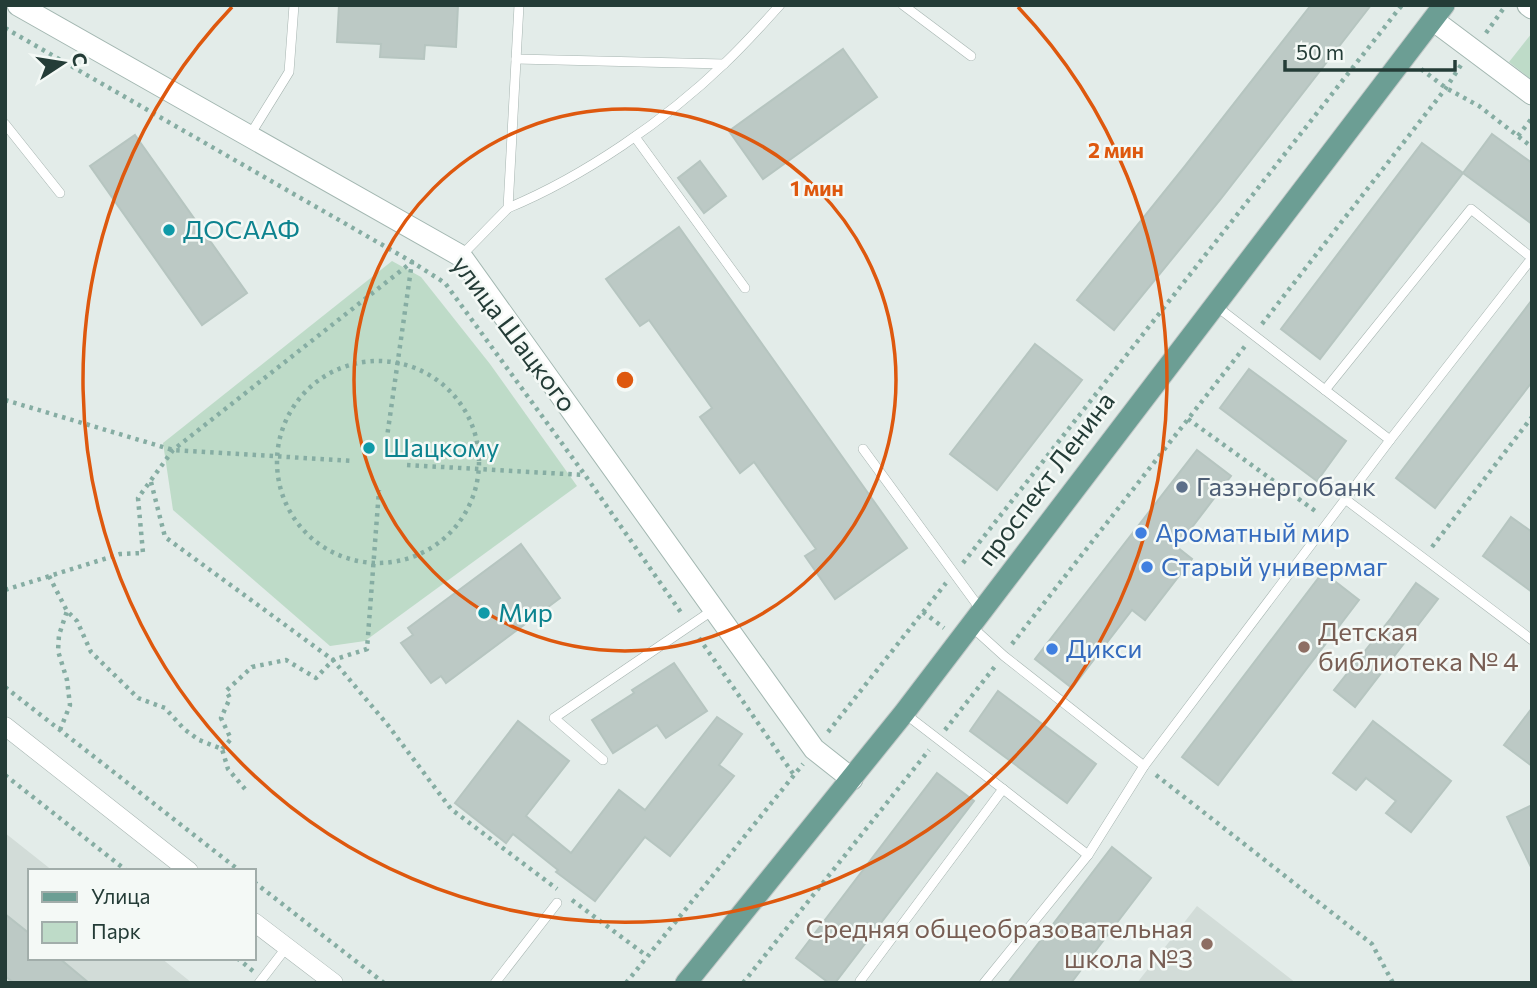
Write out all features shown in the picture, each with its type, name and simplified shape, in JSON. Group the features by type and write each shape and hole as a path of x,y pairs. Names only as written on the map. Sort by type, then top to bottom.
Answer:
{"main road":[{"name":"проспект Ленина","path":"687,982 904,713 1439,13"}],"street":[{"name":"улица Шацкого","path":"18,5 461,256 814,749 852,779"},
{"path":"1439,13 1532,94"},
{"path":"5,726 186,869"},
{"path":"256,924 334,983"}],"lane":[{"path":"250,135 289,72 294,5"},
{"path":"508,208 519,5"},
{"path":"461,256 508,208 536,196 635,137 724,64 780,5"},
{"path":"903,5 971,56"},
{"path":"516,59 724,64"},
{"path":"5,124 60,193"},
{"path":"635,137 745,288"},
{"path":"984,983 1088,855 1144,766 1328,520 1532,258 1471,209 1325,390"},
{"path":"1215,305 1390,440"},
{"path":"863,449 955,573 976,617 1004,656 1144,766"},
{"path":"1345,499 1532,640"},
{"path":"603,760 554,718 713,610"},
{"path":"904,713 1088,855"},
{"path":"862,983 860,981 1003,789"},
{"path":"495,983 557,903"},
{"path":"259,983 286,947"}],"path":[{"path":"626,983 955,573 1402,5"},
{"path":"5,28 445,283 585,475 794,775"},
{"path":"1446,88 1479,106 1532,147"},
{"path":"1518,136 1532,118"},
{"path":"387,437 412,262"},
{"path":"5,590 120,554 143,552 138,498 173,450 412,262"},
{"path":"365,362 398,363 422,372 454,395 474,429 479,468 469,507 445,538 429,550 411,558 373,563 352,560 334,553 303,529 291,513 283,495 278,475 278,456 288,417 312,386 345,366 365,362"},
{"path":"5,400 173,450 354,461"},
{"path":"1423,559 1532,417"},
{"path":"1188,419 1328,520"},
{"path":"407,465 585,475"},
{"path":"150,481 165,537 333,660 387,724 451,809 647,956"},
{"path":"222,748 231,739 221,718 230,698 226,691 252,667 286,660 316,678 333,660 368,649 379,490"},
{"path":"49,576 67,611 77,621 91,652 138,698 165,709 184,729 200,740 222,748"},
{"path":"60,730 71,705 58,651 59,635 67,611"},
{"path":"743,983 995,666"},
{"path":"5,687 237,869"},
{"path":"222,748 228,769 245,789"},
{"path":"1144,766 1372,944 1393,983"},
{"path":"5,775 124,869"},
{"path":"256,884 384,983"}],"shaded area":[{"path":"5,833 50,869 28,869 28,960 163,960 192,983 5,983"},
{"name":"Средняя общеобразовательная школа №3","path":"1197,906 1296,983 1137,983"}],"green space":[{"path":"1532,33 1532,80 1509,62"},
{"path":"392,261 421,277 490,364 577,486 365,641 330,646 173,510 163,443"}],"building":[{"path":"339,5 458,5 456,47 425,45 424,59 380,57 381,44 337,42"},
{"path":"1311,5 1371,5 1220,200 1114,330 1077,300"},
{"path":"843,49 877,97 763,179 729,131"},
{"path":"1492,134 1532,163 1532,224 1463,173"},
{"name":"ДОСААФ","path":"135,135 247,293 202,325 90,166"},
{"path":"1422,143 1463,173 1320,359 1281,329"},
{"path":"700,161 726,196 704,213 678,178"},
{"path":"679,227 907,548 835,599 805,556 816,549 754,462 740,473 700,417 712,408 649,320 640,326 606,279"},
{"path":"1532,300 1532,382 1435,508 1396,478"},
{"path":"1035,344 1082,380 997,490 950,454"},
{"path":"1249,369 1346,441 1317,481 1220,408"},
{"name":"Старый универмаг","path":"1197,450 1231,476 1177,547 1192,559 1145,620 1132,610 1072,688 1035,659"},
{"path":"1511,517 1532,532 1532,592 1483,556"},
{"name":"Мир","path":"521,544 560,598 446,683 441,676 431,683 401,643 413,635 408,628"},
{"path":"1323,572 1359,600 1218,785 1182,757"},
{"path":"1416,583 1438,599 1355,707 1334,690"},
{"path":"674,663 707,711 666,738 657,725 613,753 592,720"},
{"path":"998,691 1096,764 1067,803 970,731"},
{"path":"1532,708 1532,766 1504,745"},
{"path":"717,717 742,734 719,765 734,776 670,856 645,837 595,901 556,872 558,870 513,834 506,843 455,803 518,721 569,761 526,816 571,853 619,790 645,810"},
{"path":"1373,721 1451,781 1411,832 1386,813 1396,801 1366,778 1356,790 1333,773"},
{"path":"937,773 974,801 835,983 829,983 796,958"},
{"path":"1532,805 1532,869 1507,817"},
{"path":"1112,847 1151,878 1071,983 1008,983"},
{"path":"5,914 28,932 28,960 61,960 89,983 14,983 5,976"}],"place":[{"name":"ДОСААФ","path":"169,230"},
{"name":"Шацкому","path":"369,448"},
{"name":"Газэнергобанк","path":"1182,487"},
{"name":"Ароматный мир","path":"1141,533"},
{"name":"Старый универмаг","path":"1147,567"},
{"name":"Мир","path":"484,613"},
{"name":"Детская библиотека № 4","path":"1304,647"},
{"name":"Дикси","path":"1052,649"},
{"name":"Средняя общеобразовательная школа №3","path":"1207,944"}]}
